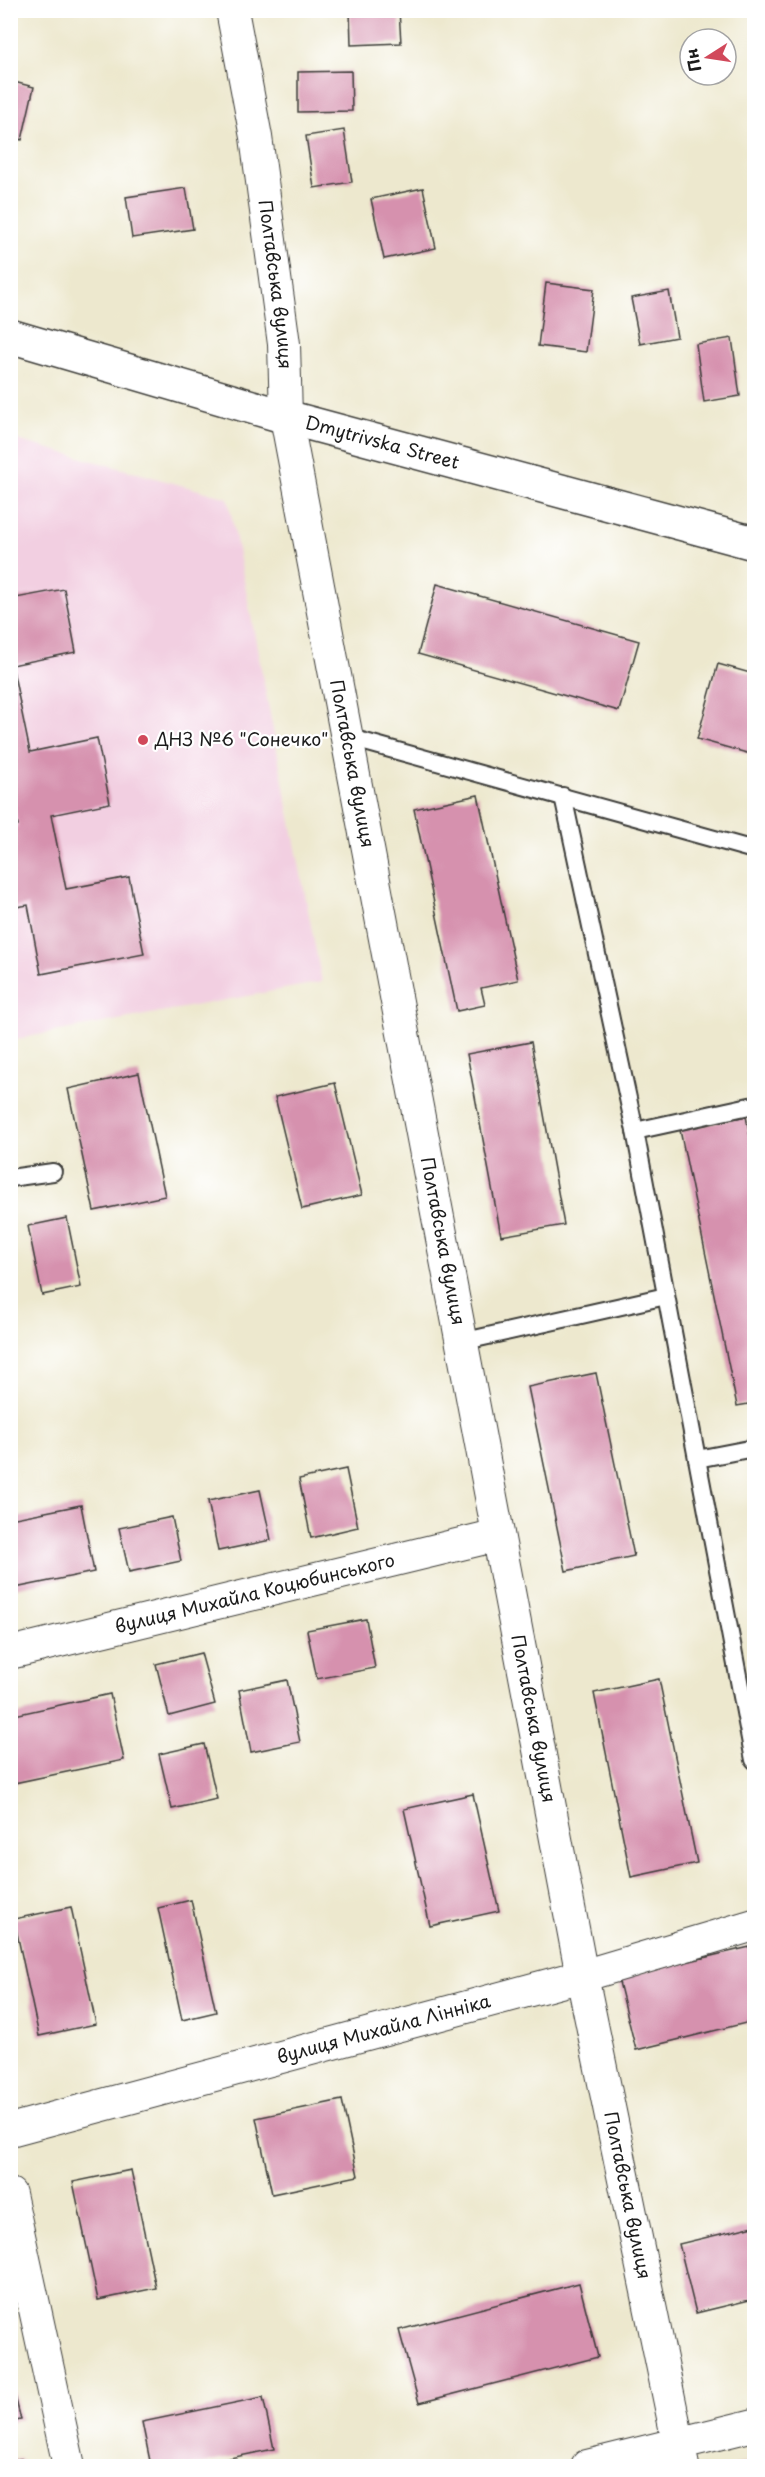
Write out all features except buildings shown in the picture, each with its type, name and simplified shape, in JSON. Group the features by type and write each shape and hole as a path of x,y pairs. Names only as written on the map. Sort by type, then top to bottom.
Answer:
{"main road":[{"name":"Dmytrivska Street","path":"10,336 286,417 754,543"}],"street":[{"name":"Полтавська вулиця","path":"232,10 256,137 281,321 286,417 582,1976 681,2456"},
{"name":"вулиця Михайла Коцюбинського","path":"10,1653 498,1535"},
{"name":"вулиця Михайла Лінніка","path":"10,2130 582,1976 754,1926"},
{"path":"10,2194 69,2466"},
{"path":"587,2466 681,2456 754,2425"}],"lane":[{"path":"347,737 754,850"},
{"path":"563,796 635,1131 754,1760"},
{"path":"635,1131 754,1105"},
{"path":"10,1178 54,1172"},
{"path":"461,1342 666,1296"},
{"path":"697,1459 754,1449"}],"shaded area":[{"name":"ДНЗ №6 \"Сонечко\"","path":"10,438 228,498 322,982 11,1040"}],"place":[{"name":"ДНЗ №6 \"Сонечко\"","path":"143,740"}]}
